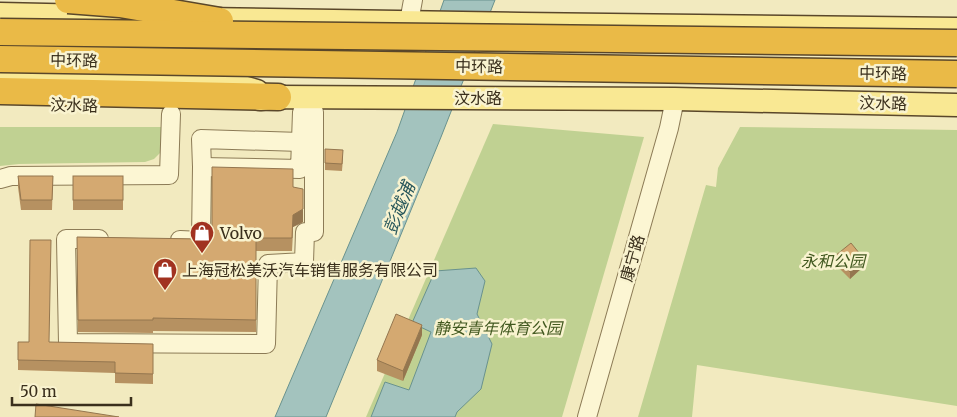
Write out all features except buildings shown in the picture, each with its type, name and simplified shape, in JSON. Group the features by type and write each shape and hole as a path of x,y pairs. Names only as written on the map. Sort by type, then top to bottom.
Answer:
{"highway":[{"path":"69,8 120,4 302,35"},
{"name":"中环路","path":"0,32 957,43"},
{"name":"中环路","path":"0,58 957,74"},
{"path":"0,91 38,84 278,97"}],"main road":[{"path":"49,0 69,8"},
{"path":"0,14 69,8 140,9 278,20 418,23 516,42 957,66"},
{"path":"236,42 278,20"},
{"path":"745,26 814,50"},
{"path":"0,50 92,52 397,50 745,26 957,29"},
{"path":"0,38 236,42 397,50"},
{"path":"516,42 957,52"},
{"path":"0,77 38,84 92,52"},
{"name":"汶水路","path":"0,104 204,108 278,97 675,99 957,105"}],"street":[{"path":"413,0 418,23"},
{"name":"康宁路","path":"587,417 669,128 675,99"},
{"path":"114,239 66,239 68,343 266,344 268,264 304,262 305,232 314,232 308,112 301,142 300,169 202,167"},
{"path":"0,179 11,176 169,175 171,114"},
{"path":"162,240 201,241 201,139 301,142"}],"green space":[{"name":"静安青年体育公园","path":"493,124 644,137 562,417 366,417"},
{"path":"0,127 163,127 162,151 154,159 145,162 0,166"},
{"name":"永和公园","path":"740,127 957,130 957,406 697,365 692,417 638,417 706,185 716,187 718,168"}],"water":[{"name":"彭越浦","path":"444,0 495,0 326,417 275,417 397,132"},
{"path":"476,268 485,281 477,314 492,344 481,389 457,412 455,417 371,417 385,382 409,390 431,332 412,323 435,271"}],"place":[{"name":"Volvo","path":"202,254"},
{"name":"上海冠松美沃汽车销售服务有限公司","path":"165,291"}]}
